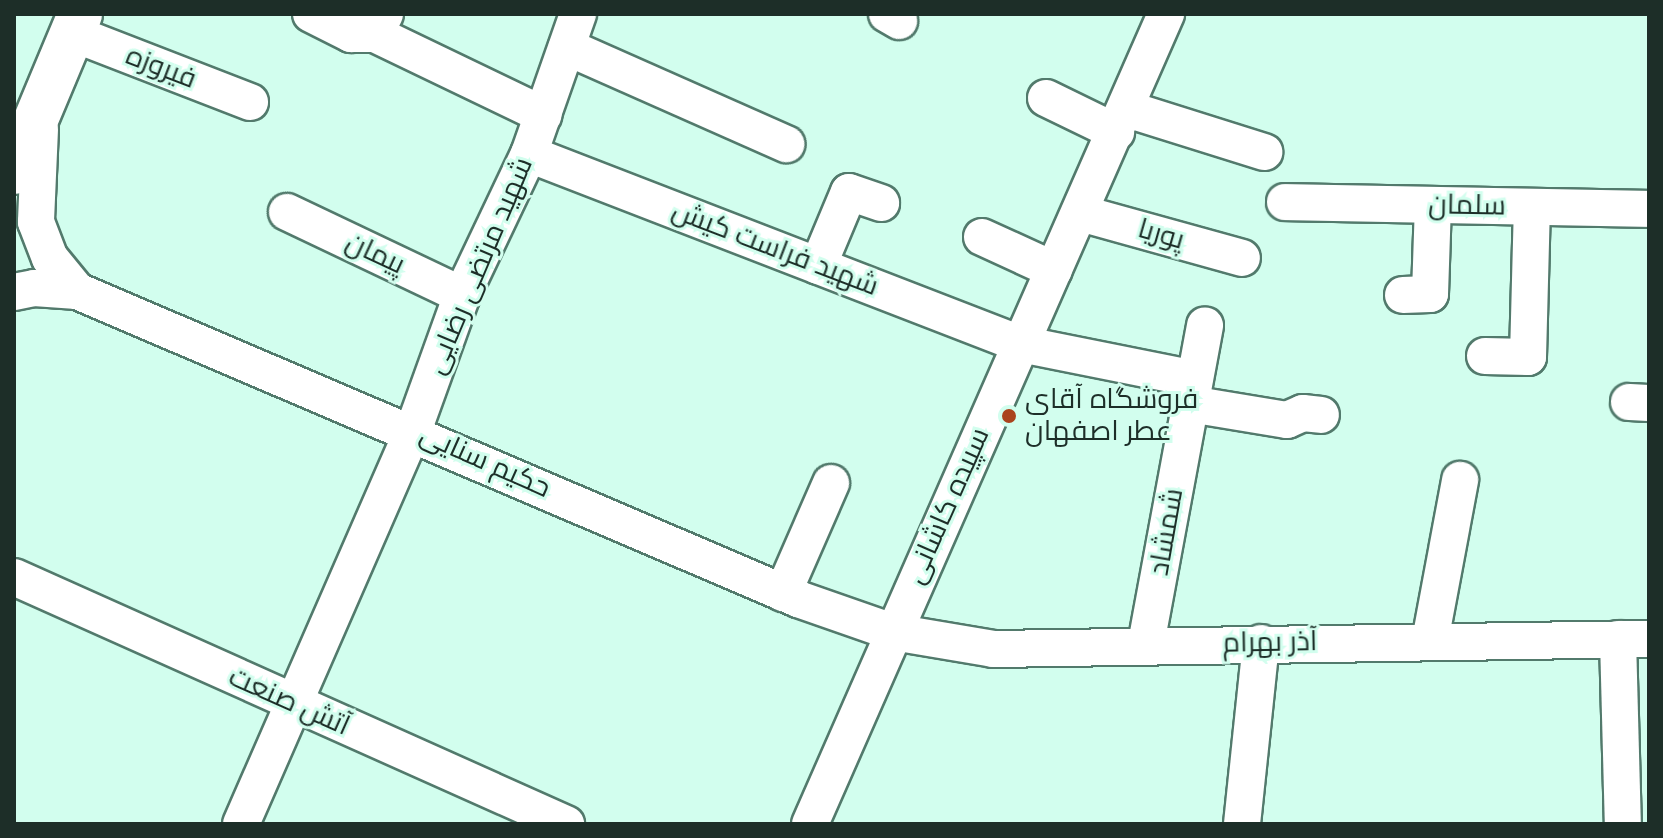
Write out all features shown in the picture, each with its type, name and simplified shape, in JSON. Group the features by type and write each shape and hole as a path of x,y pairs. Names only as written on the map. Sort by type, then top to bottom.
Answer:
{"main road":[{"path":"14,172 76,23"}],"street":[{"name":"شهید فراست کیش","path":"311,14 351,34 380,24 536,133 818,266 1020,344 1287,420 1303,413 1321,415"},
{"name":"سپیده کاشانی","path":"810,824 1166,14"},
{"name":"فیروزه","path":"76,23 250,102"},
{"path":"572,30 786,144"},
{"name":"شهید مرتضی رضایی","path":"241,824 296,705 413,431 462,295 536,133 572,30"},
{"path":"1046,98 1121,120 1264,152"},
{"path":"43,103 36,222 50,258 77,291"},
{"path":"818,266 849,192 881,203"},
{"name":"سلمان","path":"1285,202 1649,209"},
{"path":"1403,295 1430,294 1433,205"},
{"path":"1485,356 1528,357 1532,207"},
{"name":"پیمان","path":"287,212 462,295"},
{"name":"پوریا","path":"1080,213 1242,258"},
{"path":"982,237 1054,270"},
{"path":"14,292 34,288 77,291"},
{"name":"حکیم سنایی","path":"77,291 413,431 783,593 893,632"},
{"name":"شمشاد","path":"1146,644 1205,325"},
{"path":"1430,641 1460,480"},
{"path":"783,593 831,483"},
{"name":"آتش صنعت","path":"14,577 566,824"},
{"name":"آذر بهرام","path":"893,632 993,649 1146,644 1634,639"},
{"path":"1623,824 1634,639"},
{"path":"1242,824 1261,643"}],"place":[{"name":"فروشگاه آقای عطر اصفهان","path":"1009,416"}]}
